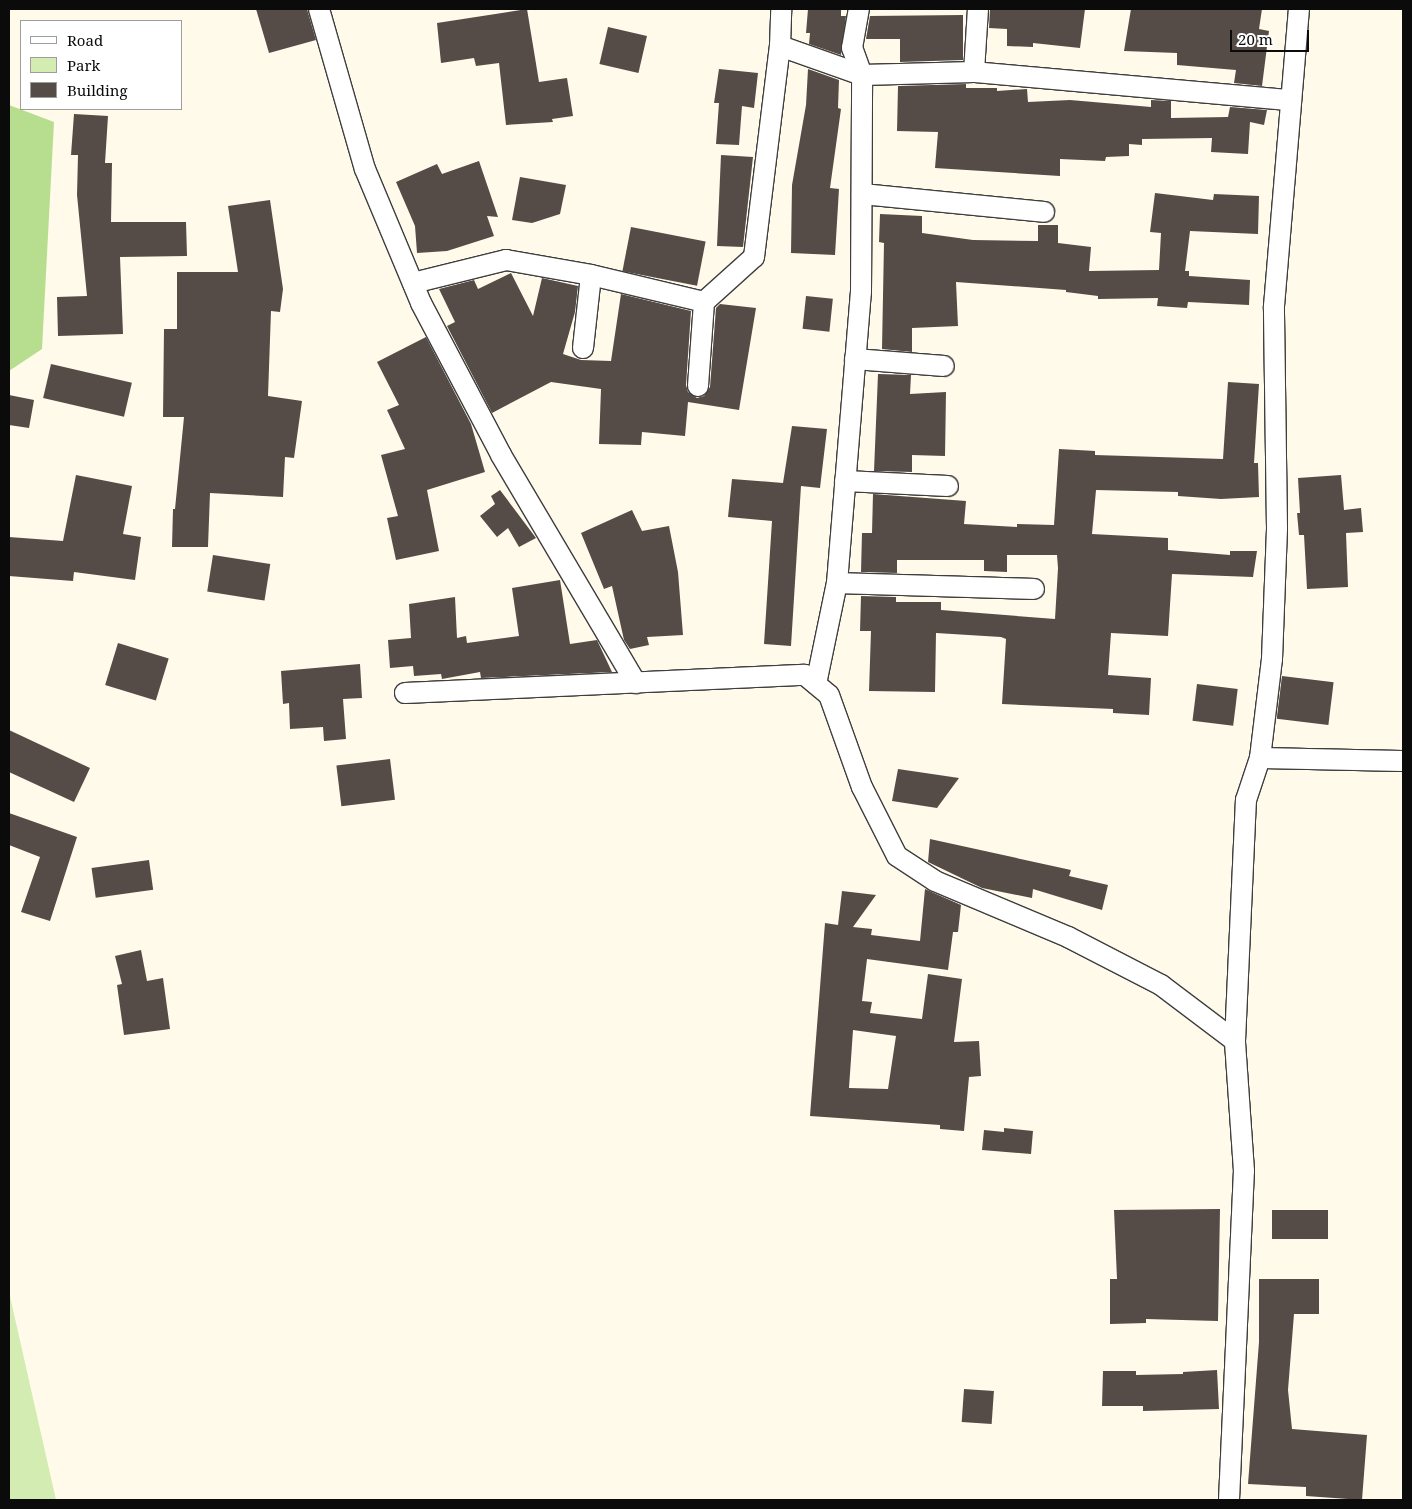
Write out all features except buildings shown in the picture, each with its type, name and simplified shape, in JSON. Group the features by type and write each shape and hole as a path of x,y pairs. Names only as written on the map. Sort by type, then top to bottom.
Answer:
{"street":[{"path":"319,9 365,169 413,283 501,455 636,683"},
{"path":"698,386 704,302 754,257 780,46 781,9"},
{"path":"816,684 837,583 861,292 862,75 852,48 859,9"},
{"path":"974,72 978,9"},
{"path":"1229,1500 1244,1171 1235,1041 1246,800 1260,758 1272,659 1277,528 1274,306 1289,100 1299,9"},
{"path":"780,46 862,75 974,72 1289,100"},
{"path":"862,194 1044,212"},
{"path":"413,283 506,260 591,275 704,302"},
{"path":"583,348 591,275"},
{"path":"855,359 944,366"},
{"path":"845,481 948,486"},
{"path":"837,583 1034,588"},
{"path":"405,693 805,675 829,695 862,787 897,856 935,881 1068,937 1161,984 1235,1041"},
{"path":"1260,758 1403,761"}],"green space":[{"path":"9,105 54,122 42,349 9,371"},
{"path":"9,1292 56,1500 9,1500"}]}
